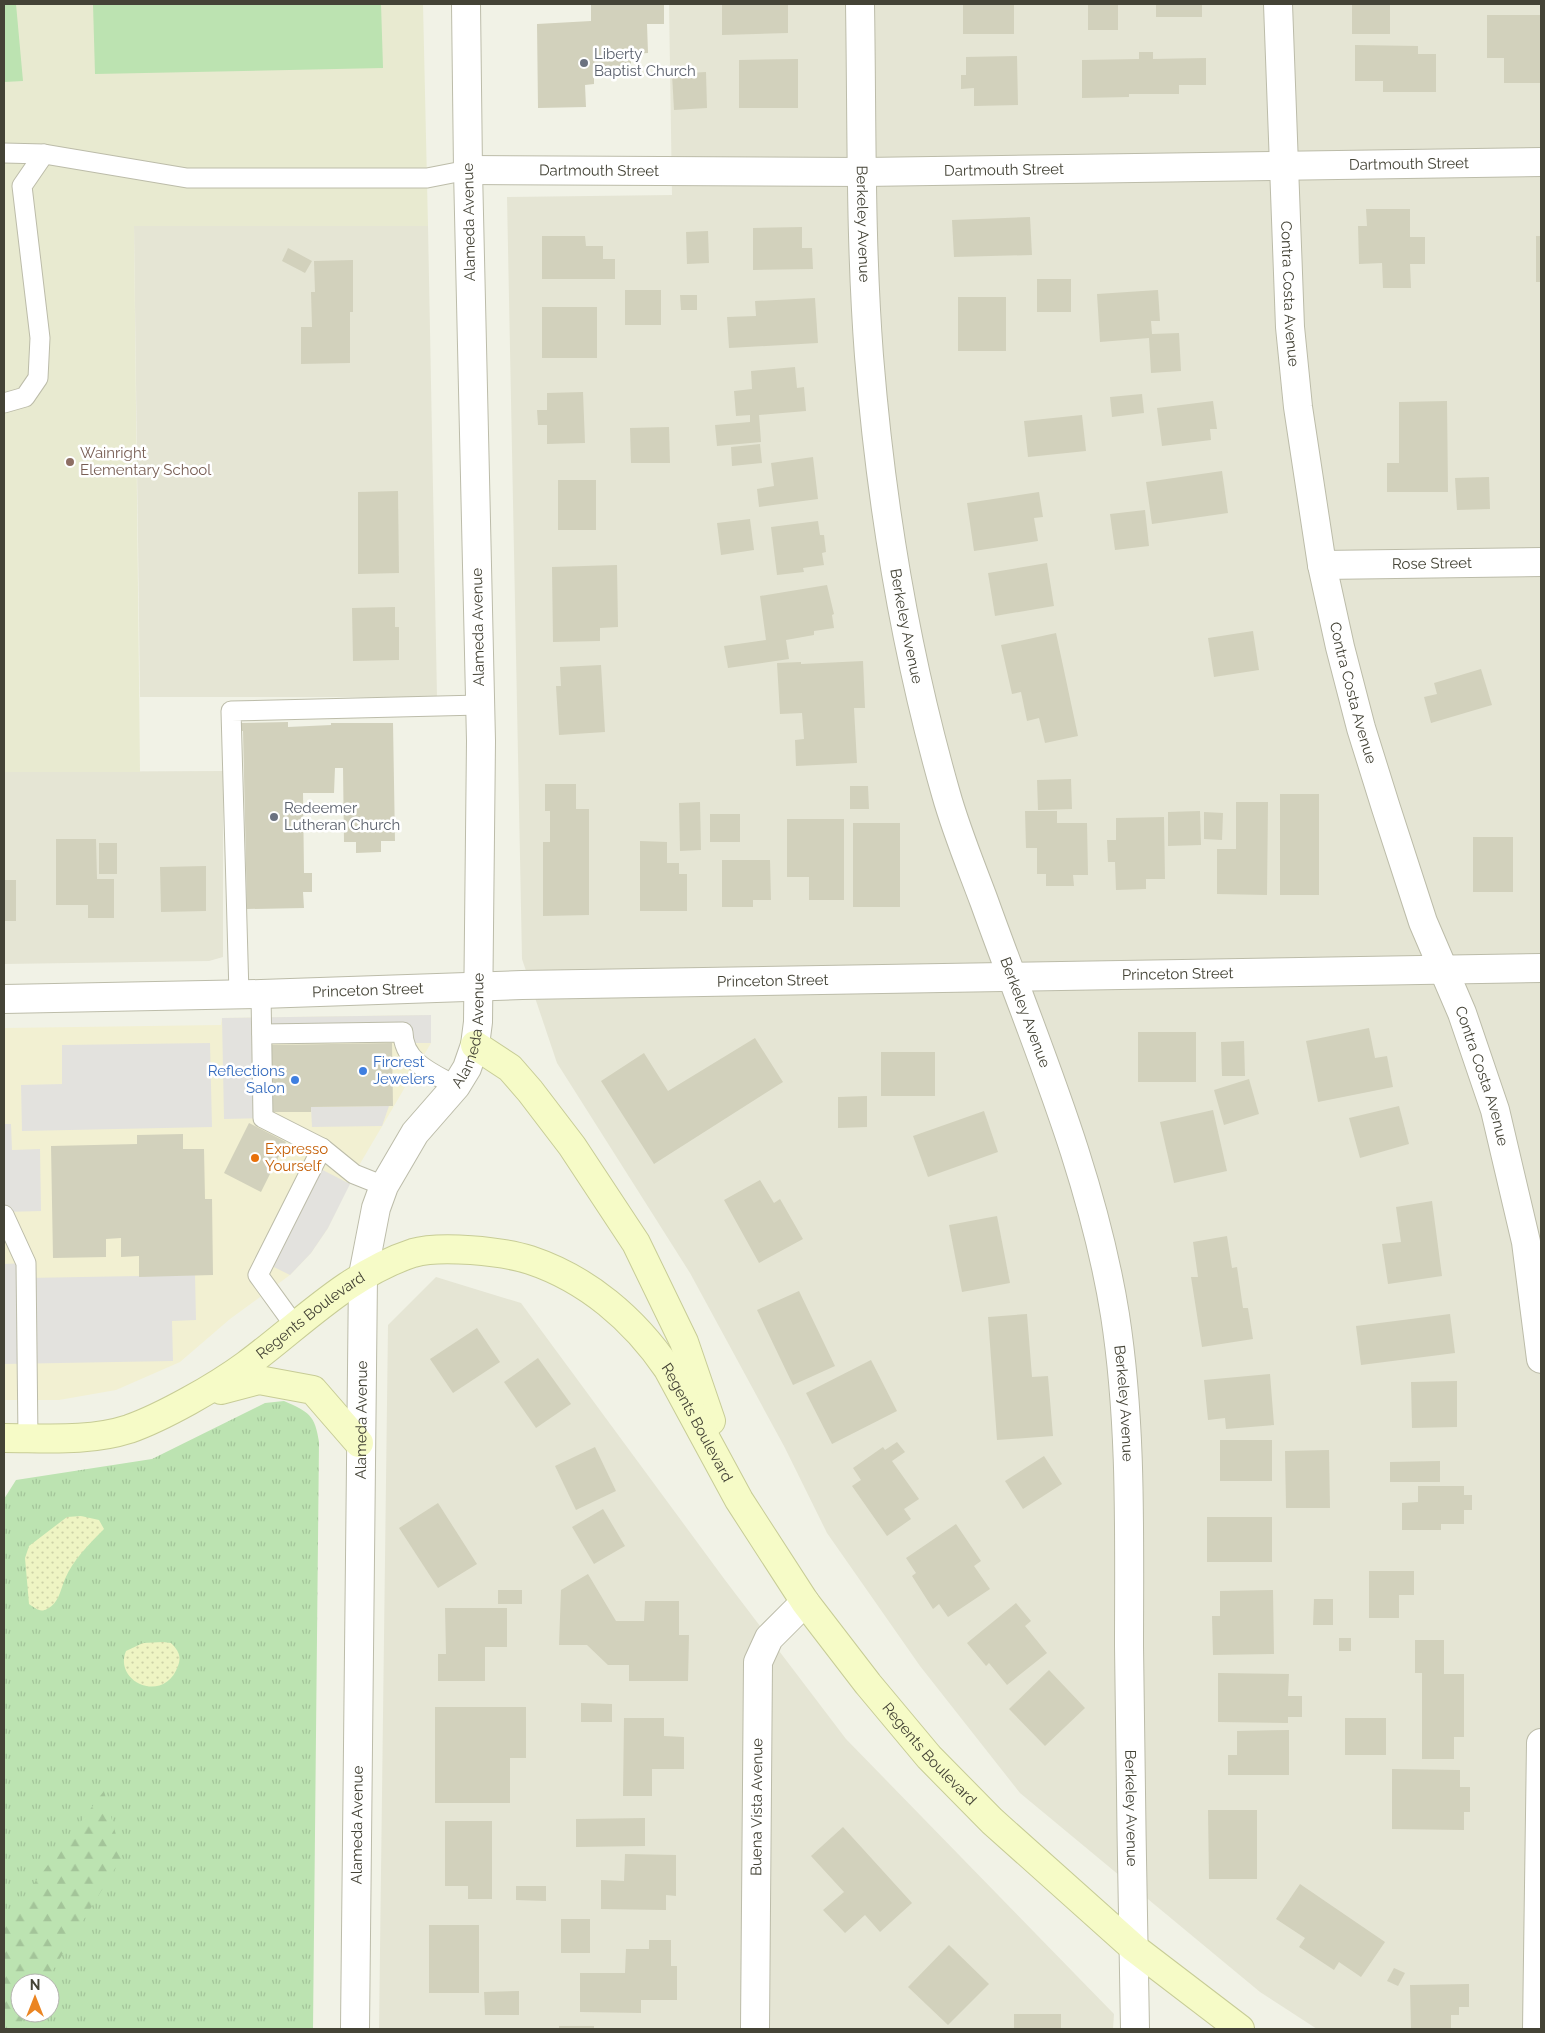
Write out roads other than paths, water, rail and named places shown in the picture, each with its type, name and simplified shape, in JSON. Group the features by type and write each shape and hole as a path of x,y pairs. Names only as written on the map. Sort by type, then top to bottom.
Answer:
{"main road":[{"path":"475,1045 510,1068 534,1097 572,1146 636,1243 684,1342 739,1500"},
{"name":"Regents Boulevard","path":"16,1438 79,1438 128,1429 195,1397 244,1366 363,1276 413,1253 432,1250 491,1252 518,1256 573,1278 599,1294 655,1350 668,1369 739,1500 805,1602 868,1684 928,1757 992,1821 1134,1948 1240,2029"},
{"path":"195,1397 259,1380 313,1390 360,1443"}],"street":[{"name":"Alameda Avenue","path":"355,2029 363,1276 376,1208 384,1186 414,1133 456,1086 467,1068 475,1045 478,1022 480,705 466,4"},
{"name":"Berkeley Avenue","path":"860,4 865,262 870,362 888,524 905,622 924,711 947,799 1011,977 1063,1113 1085,1180 1102,1248 1115,1316 1123,1383 1128,1452 1130,1831 1135,2029"},
{"name":"Contra Costa Avenue","path":"1278,4 1290,327 1298,407 1322,565 1340,647 1364,737 1423,922 1462,1013 1492,1101 1512,1176 1527,1251 1541,1359"},
{"name":"Dartmouth Street","path":"468,170 864,172 1284,168 1541,162"},
{"name":"Rose Street","path":"1322,565 1541,562"},
{"name":"Princeton Street","path":"4,998 250,994 478,986 1541,968"},
{"name":"Buena Vista Avenue","path":"755,2029 758,1662 769,1638 805,1602"},
{"path":"1537,2029 1541,1743"}],"lane":[{"path":"4,153 44,154 187,178 427,178 468,170"},
{"path":"4,403 25,397 38,378 40,338 22,186 44,154"},
{"path":"384,1186 354,1174 322,1148 263,1118 262,1034 250,994 230,711 480,705"},
{"path":"262,1034 403,1032 403,1043 416,1064 456,1086"},
{"path":"295,1326 258,1276 322,1148"},
{"path":"4,1215 26,1263 16,1438"}],"place":[{"name":"Liberty Baptist Church","path":"584,63"},
{"name":"Wainright Elementary School","path":"70,462"},
{"name":"Redeemer Lutheran Church","path":"274,817"},
{"name":"Fircrest Jewelers","path":"363,1071"},
{"name":"Reflections Salon","path":"295,1080"},
{"name":"Expresso Yourself","path":"255,1158"}]}
